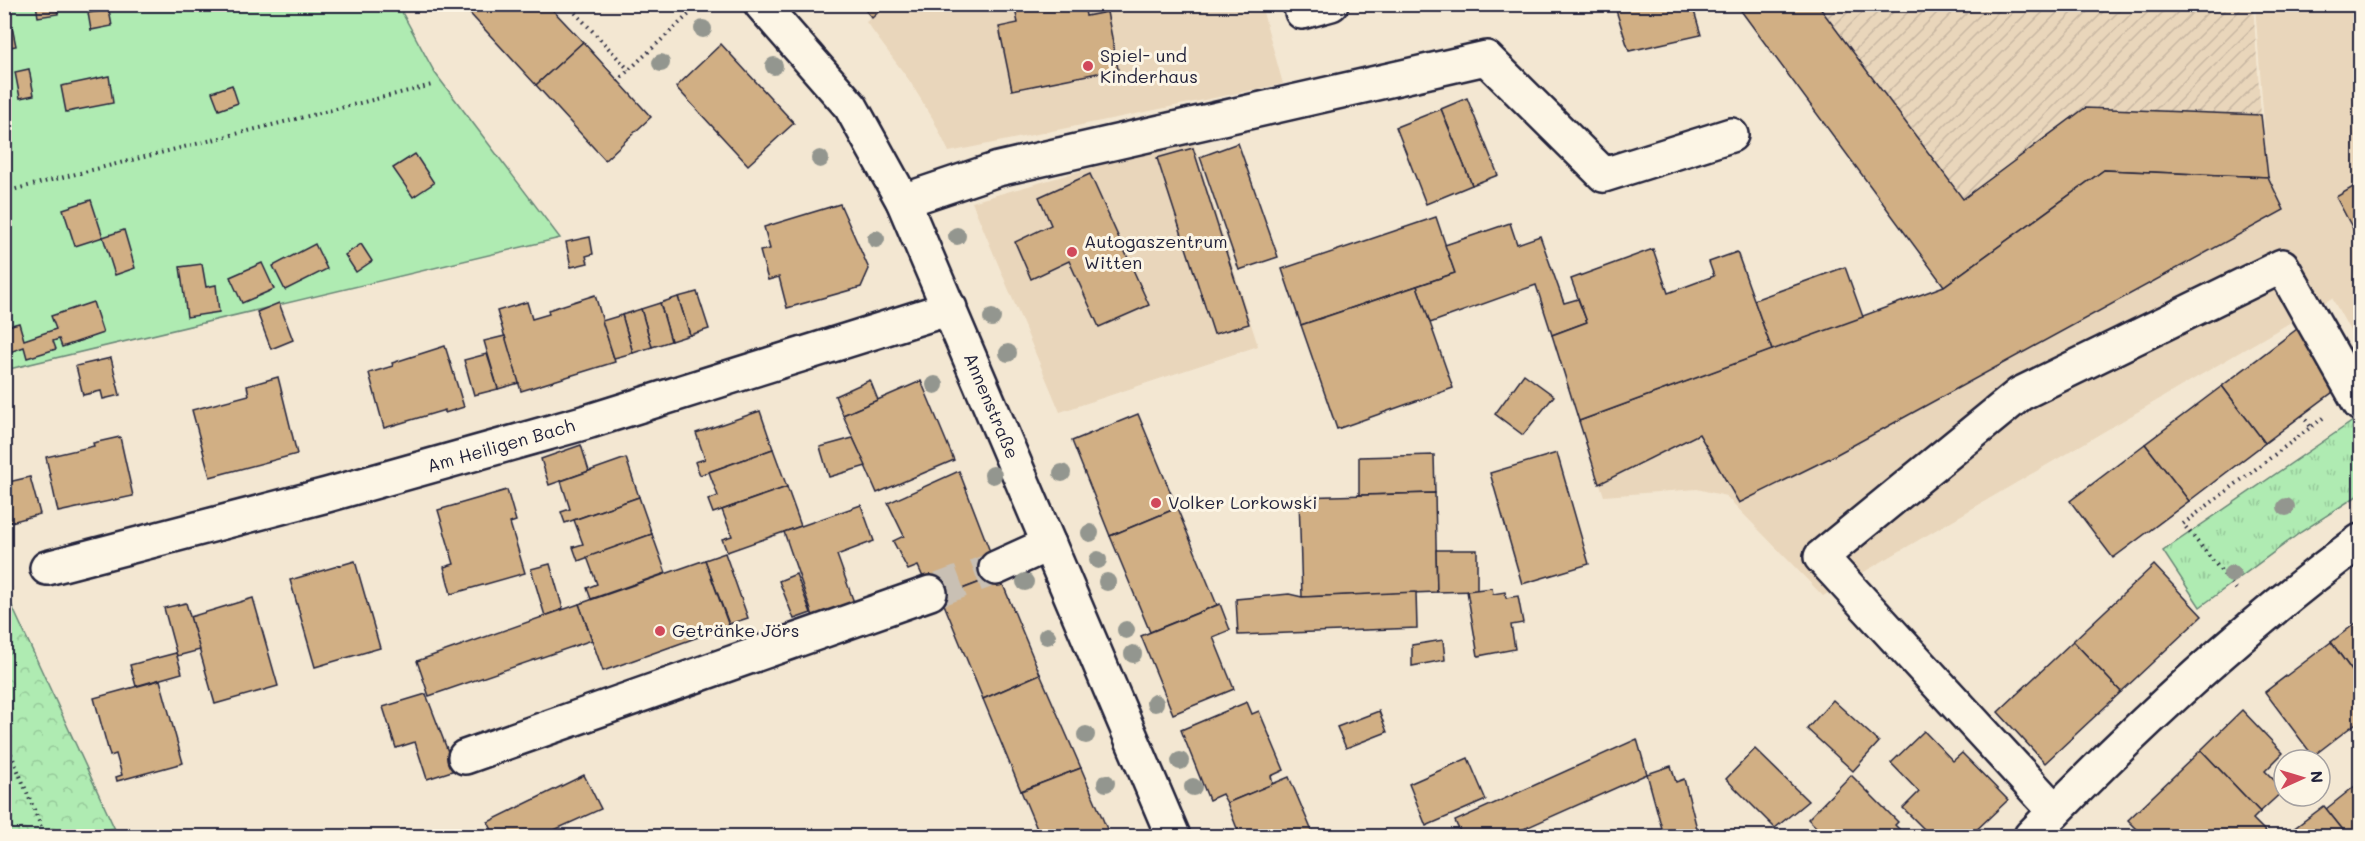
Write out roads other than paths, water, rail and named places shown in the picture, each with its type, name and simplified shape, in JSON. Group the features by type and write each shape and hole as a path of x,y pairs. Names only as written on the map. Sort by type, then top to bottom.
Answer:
{"street":[{"name":"Annenstraße","path":"761,4 851,107 903,201 1173,837"},
{"path":"1300,4 1302,12 1331,4"},
{"path":"903,201 999,170 1486,58 1604,175 1731,135"},
{"path":"2055,811 1821,557 2020,394 2282,266 2358,399"},
{"name":"Am Heiligen Bach","path":"47,568 327,495 590,421 950,308"},
{"path":"2031,837 2147,721 2260,619 2302,584 2361,541"},
{"path":"996,568 1049,544"},
{"path":"465,757 930,593"}],"tunnel":[{"path":"930,593 996,568"}],"place":[{"name":"Spiel- und Kinderhaus","path":"1088,66"},
{"name":"Autogaszentrum Witten","path":"1072,252"},
{"name":"Volker Lorkowski","path":"1156,503"},
{"name":"Getränke Jörs","path":"660,631"}]}
